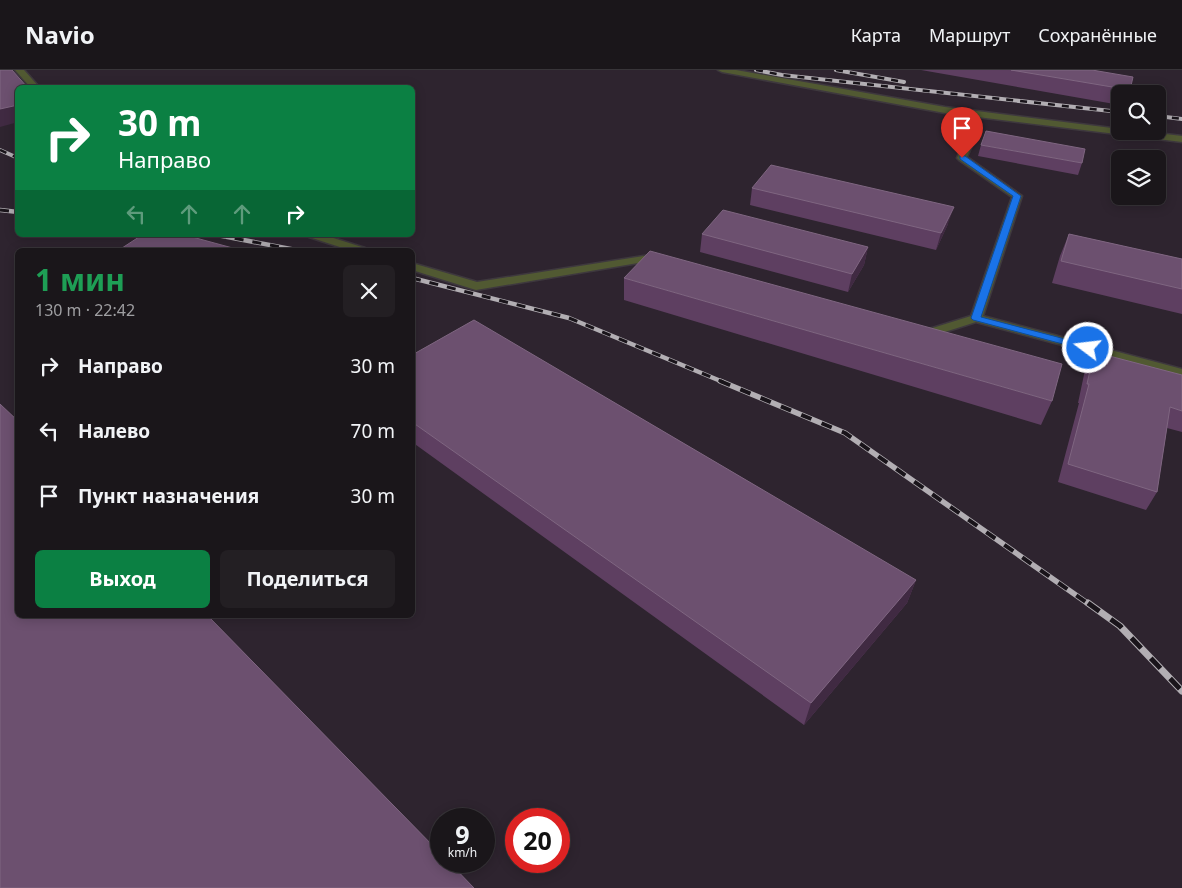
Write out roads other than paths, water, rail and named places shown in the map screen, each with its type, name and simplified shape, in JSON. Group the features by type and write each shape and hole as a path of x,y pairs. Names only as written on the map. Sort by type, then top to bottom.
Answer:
{"lane":[{"path":"19,70 33,85"},
{"path":"722,70 944,110 1182,139"},
{"path":"968,143 962,158 1017,196 976,318"},
{"path":"319,237 355,248"},
{"path":"415,267 476,286 650,258 926,334 976,318 1182,373"}],"railway":[{"path":"756,70 782,75 1111,111"},
{"path":"836,70 904,82"},
{"path":"1166,117 1182,119"},
{"path":"0,150 15,157"},
{"path":"0,210 15,212"},
{"path":"228,237 285,248"},
{"path":"415,279 569,318 723,382"},
{"path":"720,381 845,433 1090,605"},
{"path":"1088,603 1120,626 1182,691"}]}
